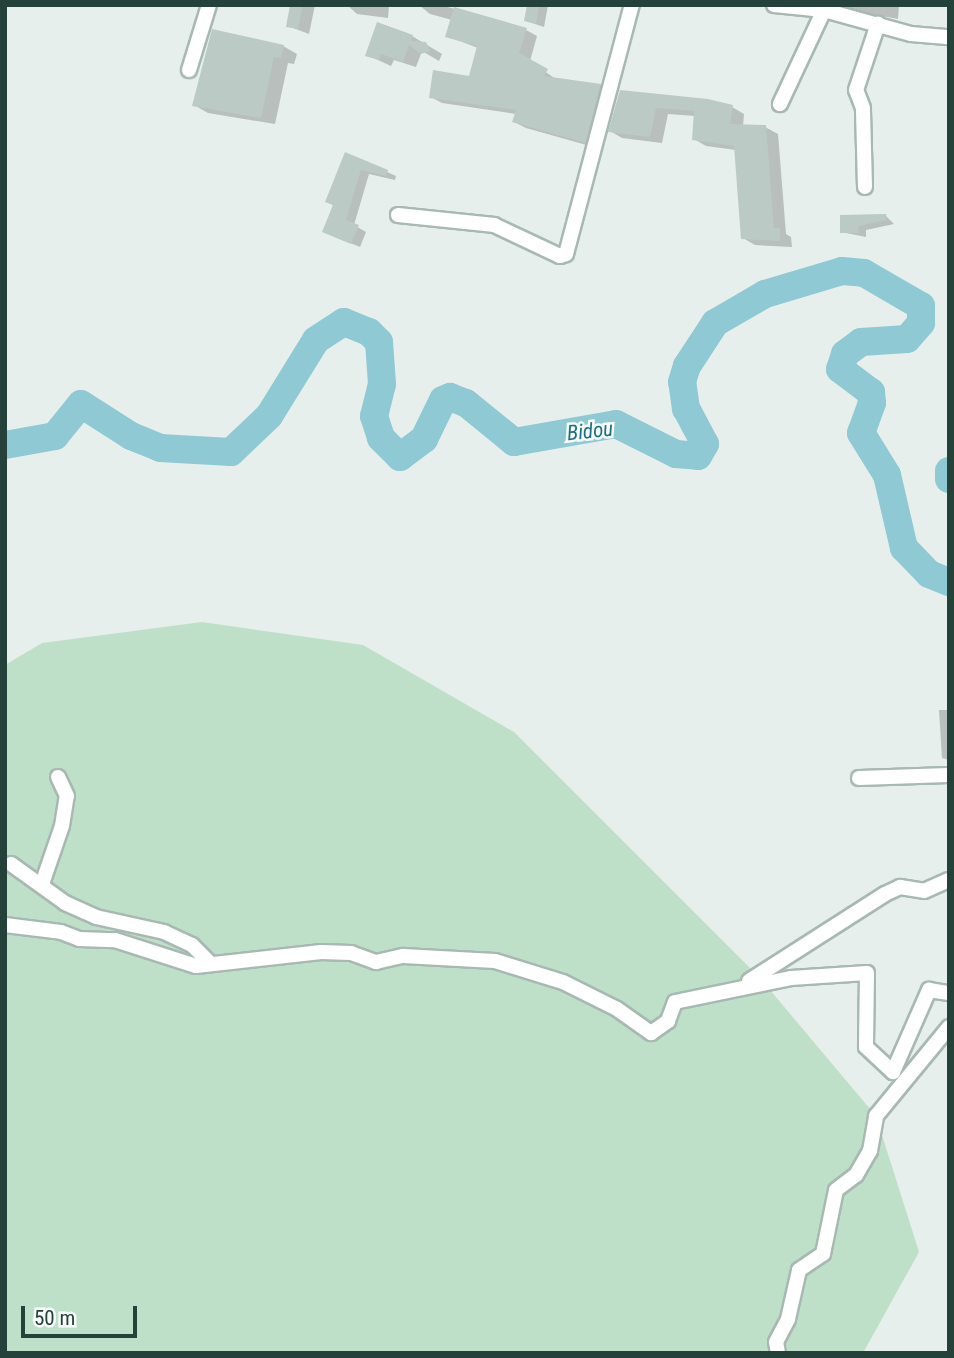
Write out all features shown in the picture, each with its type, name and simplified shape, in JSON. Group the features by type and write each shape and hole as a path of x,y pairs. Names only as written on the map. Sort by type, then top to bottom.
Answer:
{"street":[{"path":"189,70 209,5"},
{"path":"398,215 494,225 560,256 566,254 632,5"},
{"path":"774,5 825,8 911,34 949,37"},
{"path":"780,104 825,8"},
{"path":"865,187 863,108 856,90 878,24"},
{"path":"859,778 949,775"},
{"path":"42,884 62,826 67,796 58,777"},
{"path":"11,864 42,884 59,900 96,917 140,924 182,940 210,963"},
{"path":"739,987 860,914 885,894 900,887 925,891 949,880"},
{"path":"5,925 61,932 79,939 115,940 187,965 321,952 364,956 376,962 403,956 495,961 563,982 617,1009 651,1033 668,1021 675,1002 739,987 839,972 867,973 866,1047 893,1072 929,990 949,993"},
{"path":"778,1353 776,1342 788,1319 799,1270 822,1254 836,1189 856,1175 870,1151 876,1116 949,1027"}],"green space":[{"path":"202,622 363,645 514,732 759,977 876,1116 919,1252 863,1353 5,1353 5,665 42,643"}],"building":[{"path":"290,5 303,5 298,29 286,27"},
{"path":"527,5 539,5 536,24 524,21"},
{"path":"454,7 527,28 519,53 548,69 544,76 601,84 586,143 512,122 516,110 429,98 433,70 469,76 477,46 445,37"},
{"path":"377,22 413,35 411,41 426,42 430,51 421,54 409,45 403,62 381,54 379,60 365,56"},
{"path":"212,29 284,45 281,58 274,57 261,118 192,106"},
{"path":"620,90 708,99 733,105 730,124 766,125 774,228 780,228 780,241 741,239 734,146 692,140 694,111 656,108 650,137 608,132"},
{"path":"345,152 388,170 386,176 361,170 346,220 359,225 351,244 322,232 333,205 325,202"},
{"path":"886,214 887,220 858,226 859,233 840,233 840,215"}],"waterway":[{"name":"Bidou","path":"5,445 55,436 81,404 131,436 160,448 231,452 269,416 316,340 344,322 369,332 379,342 382,384 374,416 381,438 400,457 424,439 443,400 450,397 466,403 514,442 616,424 676,454 698,456 705,444 686,409 682,382 687,366 715,323 765,294 842,271 864,273 921,306 921,323 907,339 861,342 845,354 840,369 871,392 872,403 861,433 887,475 904,548 929,574 949,582"},
{"name":"Bidou","path":"949,471 949,479"}]}
